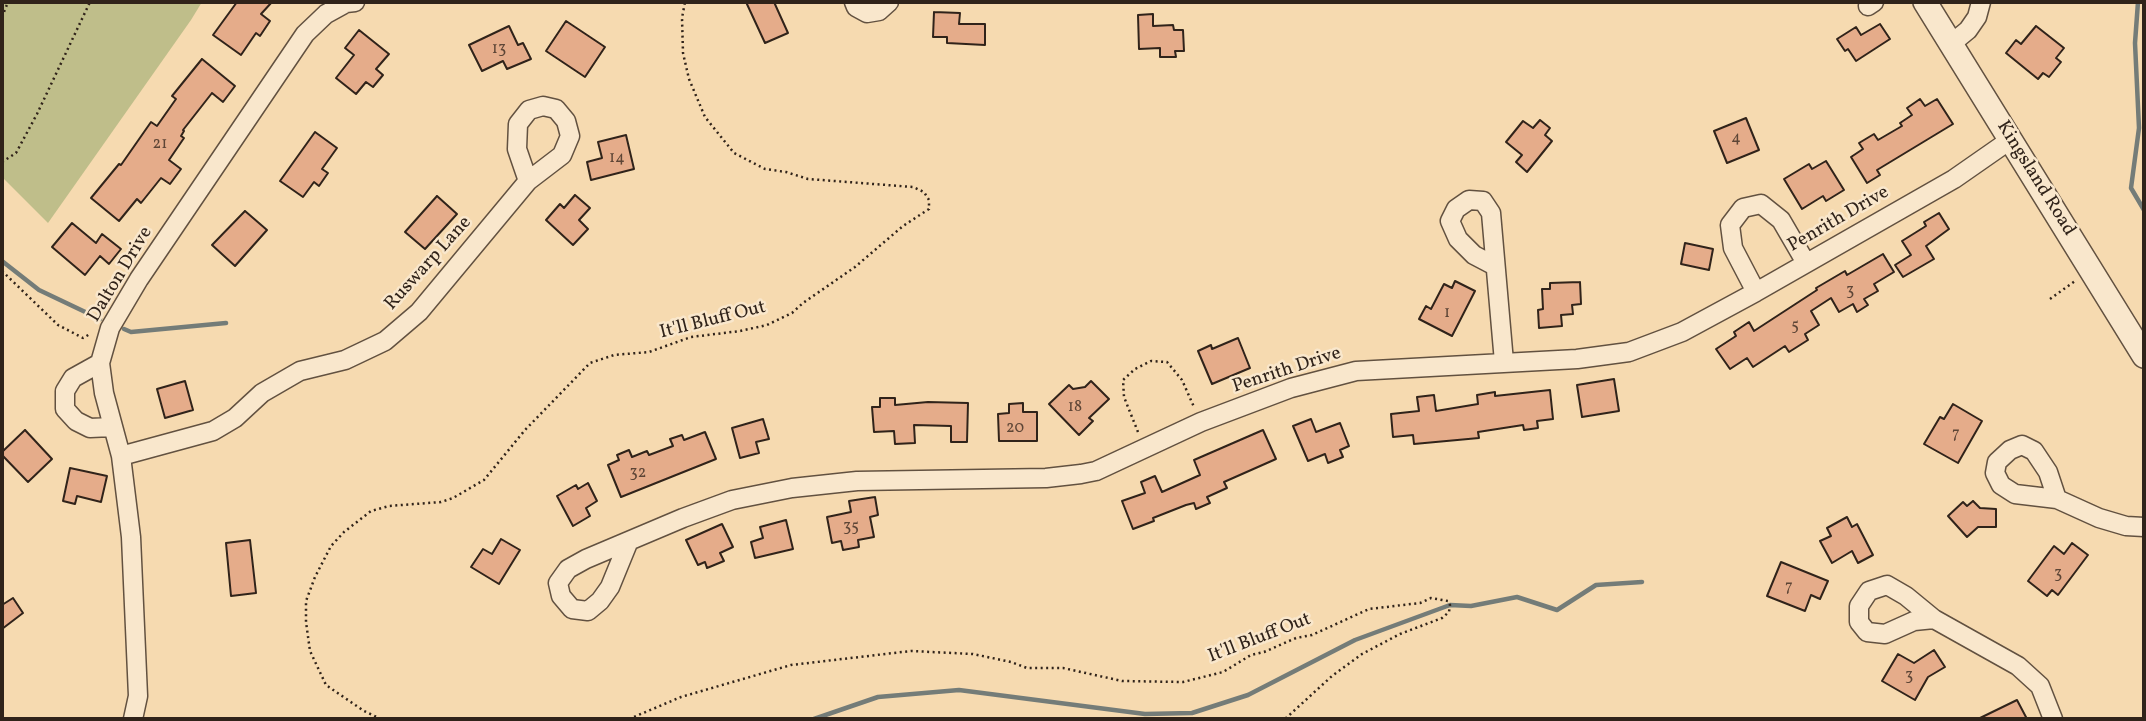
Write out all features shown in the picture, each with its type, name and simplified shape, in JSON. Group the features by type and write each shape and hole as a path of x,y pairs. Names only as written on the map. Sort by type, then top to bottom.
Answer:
{"street":[{"name":"Dalton Drive","path":"133,719 138,696 131,537 121,456 112,426 100,363 110,328 139,279 305,34 326,14 346,3 355,2"},
{"path":"854,2 856,7 867,13 878,11 889,2"},
{"name":"Kingsland Road","path":"1925,2 2144,356"},
{"path":"1951,44 1968,30 1977,17 1981,2"},
{"name":"Penrith Drive","path":"628,543 732,500 792,488 857,481 1046,478 1096,471 1201,422 1291,388 1356,371 1577,359 1629,352 1682,332 1756,292 1954,178 2010,140"},
{"name":"Ruswarp Lane","path":"121,456 213,431 235,418 262,393 300,371 345,360 385,341 419,312 528,181"},
{"path":"1756,292 1733,248 1730,225 1743,208 1760,204 1781,220 1806,263"},
{"path":"1495,265 1504,362"},
{"path":"100,363 73,378 65,391 65,409 76,421 90,428 112,426"},
{"path":"2057,499 2099,518 2126,526 2144,527"},
{"path":"1934,619 2018,666 2040,686 2053,719"}],"path":[{"path":"2,17 8,2"},
{"path":"2,162 16,153 32,124 89,2"},
{"name":"It'll Bluff Out","path":"381,719 364,712 326,685 310,651 306,601 331,546 344,532 371,511 389,506 441,502 484,480 524,430 590,363 614,355 649,352 691,337 767,325 792,313 855,267 903,226 929,209 929,200 924,192 913,187 808,179 765,169 734,153 705,117 689,79 683,53 682,19 685,2"},
{"path":"2050,299 2091,269"},
{"path":"2,271 48,316 75,335 83,338 110,328"},
{"path":"1146,449 1124,397 1123,388 1123,380 1143,365 1167,362 1182,380 1201,422"},
{"name":"It'll Bluff Out","path":"629,719 681,697 791,665 911,651 973,654 1027,668 1063,668 1122,681 1183,682 1223,672 1251,655 1296,638 1312,635 1369,609 1420,603 1431,598 1448,601 1449,612 1442,618 1399,634 1362,654 1332,676 1285,719"}],"shaded area":[{"path":"2,2 202,2 48,223 2,177"}],"building":[{"path":"237,2 272,2 261,14 270,21 260,36 256,33 241,55 213,35"},
{"path":"746,2 774,2 788,33 765,43"},
{"path":"934,12 960,13 959,24 985,24 985,45 947,43 947,37 933,37"},
{"path":"1153,14 1153,26 1173,25 1174,30 1183,30 1184,51 1175,51 1176,57 1160,57 1160,48 1139,49 1138,15"},
{"path":"566,21 605,47 585,77 546,51"},
{"path":"1880,24 1890,39 1856,61 1837,39 1856,27 1861,35"},
{"path":"509,26 518,45 523,43 531,59 507,69 503,61 482,71 469,45"},
{"path":"2036,26 2064,48 2056,58 2061,62 2049,77 2043,73 2038,79 2006,53 2016,40 2021,44"},
{"path":"359,30 389,54 376,69 383,75 373,87 366,82 356,94 336,78 354,55 345,48"},
{"path":"202,59 235,86 223,102 212,93 183,130 181,136 184,138 169,160 181,169 170,184 161,178 141,203 137,199 119,221 91,198 119,164 121,165 151,122 157,126 176,99 172,96"},
{"path":"1920,99 1925,106 1937,99 1953,124 1877,170 1880,175 1867,183 1851,157 1863,149 1859,143 1874,134 1878,140 1902,126 1900,123 1912,115 1907,108"},
{"path":"1746,118 1759,150 1727,163 1714,131"},
{"path":"1540,120 1550,128 1545,135 1552,141 1527,172 1516,162 1522,155 1506,142 1523,121 1533,128"},
{"path":"315,132 337,148 322,169 328,173 319,186 314,182 303,197 280,181"},
{"path":"626,135 634,169 591,180 587,162 602,158 598,142"},
{"path":"1826,161 1844,190 1826,201 1823,196 1802,209 1784,179 1809,164 1812,169"},
{"path":"575,195 590,208 579,220 588,229 573,245 546,220 560,204 564,208"},
{"path":"437,196 457,214 425,249 405,232"},
{"path":"245,211 267,230 235,266 212,245"},
{"path":"1939,213 1949,229 1926,246 1934,259 1903,277 1895,265 1911,255 1902,241 1926,226 1924,222"},
{"path":"72,223 96,243 102,234 121,249 109,264 100,256 85,275 52,247"},
{"path":"1685,243 1713,249 1709,270 1681,264"},
{"path":"1883,254 1894,272 1874,284 1878,291 1864,299 1868,305 1857,312 1853,304 1839,312 1831,298 1811,311 1819,325 1805,334 1808,340 1789,352 1785,346 1753,367 1747,358 1730,369 1716,349 1736,336 1734,332 1749,322 1754,331 1817,290 1816,288 1845,271 1847,275"},
{"path":"1455,281 1475,291 1452,336 1419,319 1426,306 1431,309 1444,284 1452,288"},
{"path":"1580,282 1581,304 1572,305 1573,314 1561,315 1562,326 1539,328 1538,310 1543,309 1542,289 1550,289 1550,283"},
{"path":"1238,338 1250,368 1212,384 1198,351 1211,345 1212,349"},
{"path":"1614,379 1619,411 1582,417 1577,385"},
{"path":"185,381 193,410 165,418 157,389"},
{"path":"1091,381 1109,399 1089,418 1093,421 1079,435 1049,404 1069,385 1073,389 1085,387"},
{"path":"1550,390 1553,419 1537,421 1538,428 1524,430 1523,425 1478,432 1479,438 1414,444 1413,435 1393,437 1391,414 1419,411 1417,397 1434,395 1436,411 1478,404 1477,395 1495,392 1495,396"},
{"path":"880,398 895,398 895,405 968,403 967,442 951,442 951,426 914,425 915,443 895,444 894,431 874,432 872,407 880,407"},
{"path":"1023,403 1023,412 1037,412 1037,441 999,441 998,414 1009,413 1009,404"},
{"path":"1953,404 1982,421 1958,463 1924,444 1940,417 1944,419"},
{"path":"763,419 769,439 756,442 759,453 740,458 732,428"},
{"path":"1311,419 1316,432 1340,423 1349,446 1340,450 1343,457 1328,463 1325,454 1308,461 1293,426"},
{"path":"25,430 52,459 28,482 2,455"},
{"path":"1263,430 1276,459 1224,482 1227,488 1207,497 1210,503 1196,509 1194,503 1186,505 1133,529 1122,501 1145,493 1141,482 1155,476 1162,492 1200,475 1194,460"},
{"path":"705,432 716,459 621,497 608,465 619,460 617,455 629,450 632,457 647,451 649,455 673,446 670,439 682,435 684,440"},
{"path":"70,468 107,476 101,502 77,496 75,504 63,501"},
{"path":"588,483 597,501 586,508 590,516 573,526 557,496 576,485 578,489"},
{"path":"875,497 878,515 870,517 874,537 858,540 859,547 843,550 841,541 832,543 827,517 851,512 849,501"},
{"path":"1973,501 1980,508 1996,509 1996,527 1978,527 1967,537 1948,516 1963,502 1967,506"},
{"path":"1847,517 1852,527 1857,524 1873,555 1858,563 1852,551 1832,563 1820,541 1831,536 1827,528"},
{"path":"786,520 793,549 755,558 751,542 763,538 760,527"},
{"path":"722,524 733,547 720,553 724,561 707,568 705,562 698,565 686,540"},
{"path":"501,539 520,550 499,584 471,567 483,549 492,554"},
{"path":"250,540 256,593 231,596 226,543"},
{"path":"2072,543 2088,555 2058,595 2052,590 2047,596 2028,581 2054,546 2064,554"},
{"path":"1781,562 1828,581 1820,599 1811,595 1805,611 1767,596"},
{"path":"13,598 23,613 2,629 2,605"},
{"path":"1934,650 1945,667 1928,677 1915,700 1882,681 1898,654 1914,663"},
{"path":"2017,700 2027,719 1978,719"}],"waterway":[{"path":"2138,2 2135,43 2139,128 2131,188 2144,210"},
{"path":"2,261 39,290 100,319"},
{"path":"124,329 131,332 226,323"},
{"path":"814,719 878,697 959,690 1145,714 1192,713 1248,695 1355,640 1450,605 1471,606 1517,597 1557,610 1596,585 1642,582"}]}
